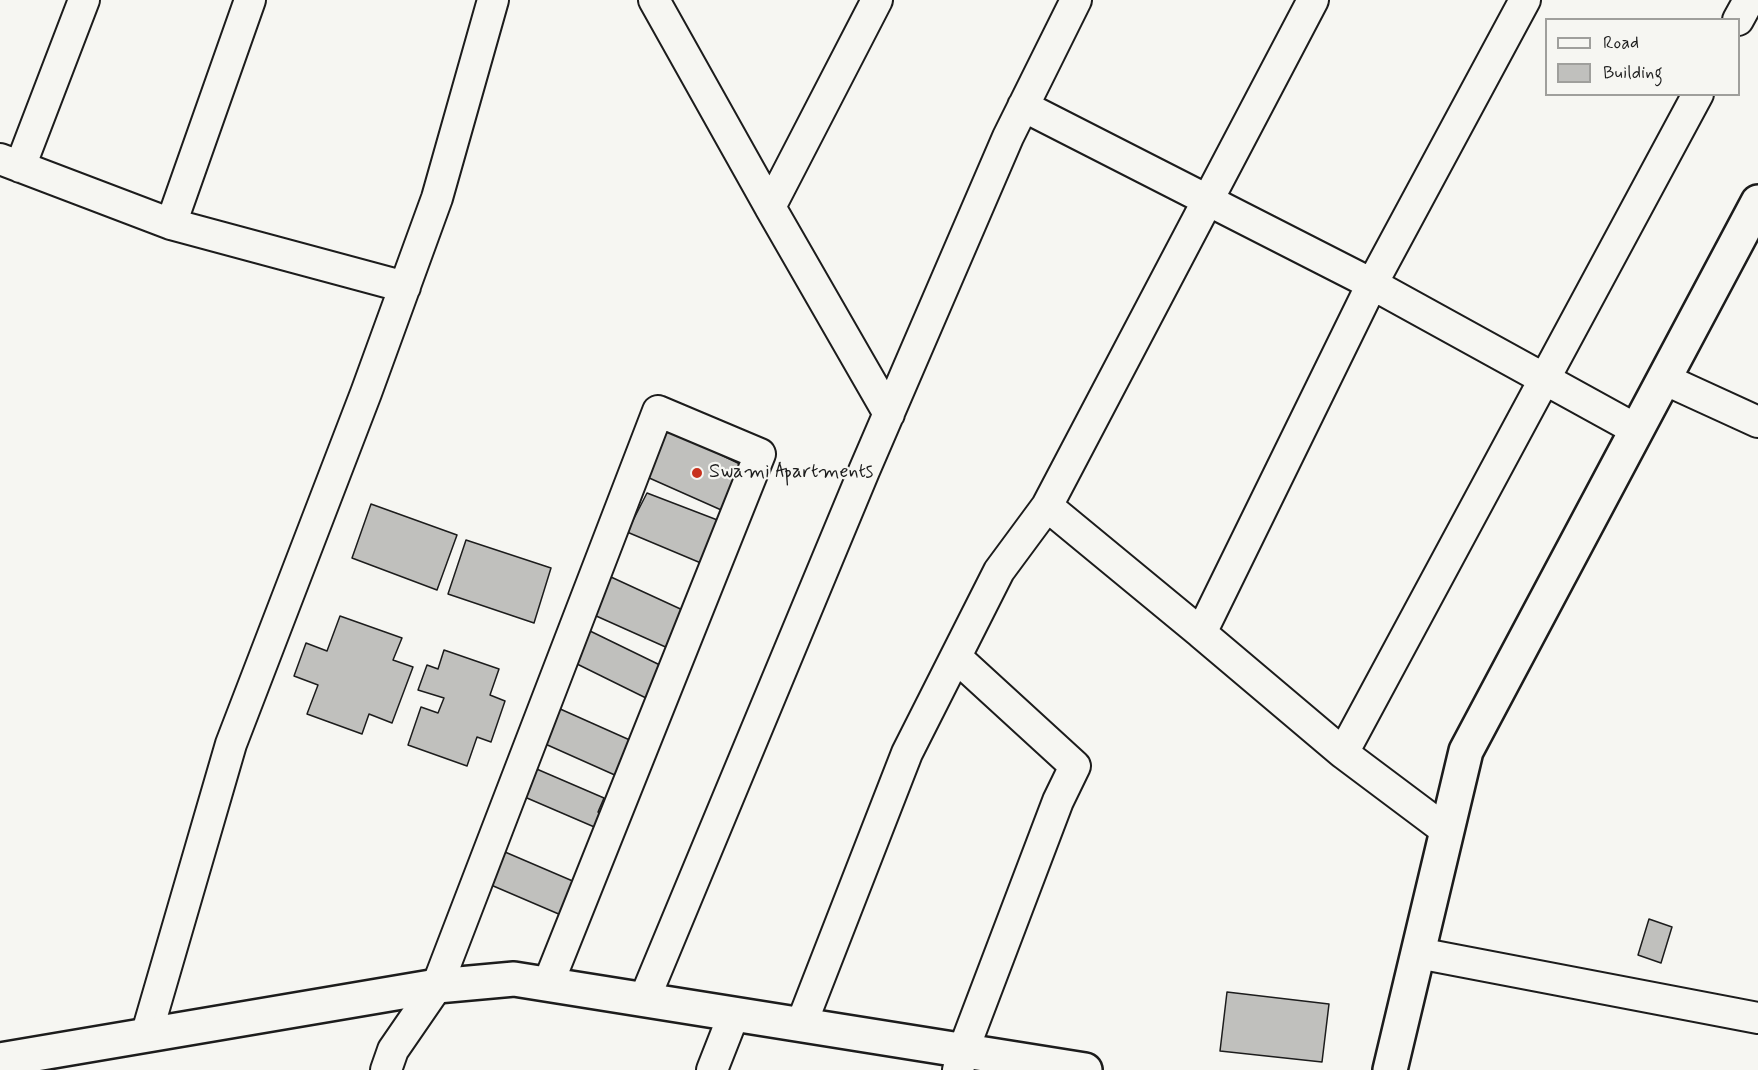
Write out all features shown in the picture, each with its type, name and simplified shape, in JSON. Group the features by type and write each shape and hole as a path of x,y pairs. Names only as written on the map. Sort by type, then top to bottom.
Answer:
{"street":[{"path":"84,0 10,163 171,224 405,287"},
{"path":"171,224 250,0"},
{"path":"146,1036 231,744 437,198 493,0"},
{"path":"654,0 889,414"},
{"path":"771,207 877,0"},
{"path":"644,1000 889,414 1023,106 1076,0"},
{"path":"801,1025 907,753 999,572 1047,506 1313,0"},
{"path":"1201,633 1372,284 1525,0"},
{"path":"1739,18 1749,0"},
{"path":"1343,753 1697,96"},
{"path":"1023,106 1372,284 1545,377 1637,430"},
{"path":"1390,1070 1466,751 1758,202"},
{"path":"1664,379 1758,422"},
{"path":"386,1070 393,1050 437,986 658,411 760,454 548,984"},
{"path":"1047,506 1343,753 1447,831"},
{"path":"956,657 1075,766 1058,801 960,1060"},
{"path":"1418,953 1758,1018"},
{"path":"0,1060 437,986 514,979 801,1025 960,1060 1085,1070"},
{"path":"712,1070 734,1014"}],"building":[{"name":"Swami Apartments","path":"662,426 748,468 728,513 647,477"},
{"path":"647,493 720,521 708,566 627,532"},
{"path":"371,504 457,535 437,590 352,558"},
{"path":"466,540 551,568 534,623 448,594"},
{"path":"611,577 687,612 670,649 594,615"},
{"path":"340,616 402,638 393,660 413,667 392,723 369,714 362,734 307,714 318,685 294,676 306,643 327,651"},
{"path":"588,630 664,667 648,699 573,662"},
{"path":"444,650 499,669 490,695 505,701 491,742 477,737 467,766 408,745 421,707 438,713 444,698 418,690 427,665 438,669"},
{"path":"558,708 632,741 617,776 543,743"},
{"path":"532,767 604,798 598,812 605,816 599,829 520,795"},
{"path":"498,849 575,882 561,915 484,882"},
{"path":"1649,919 1672,927 1661,963 1638,955"},
{"path":"1227,992 1329,1004 1322,1062 1220,1051"}],"place":[{"name":"Swami Apartments","path":"697,473"}]}
